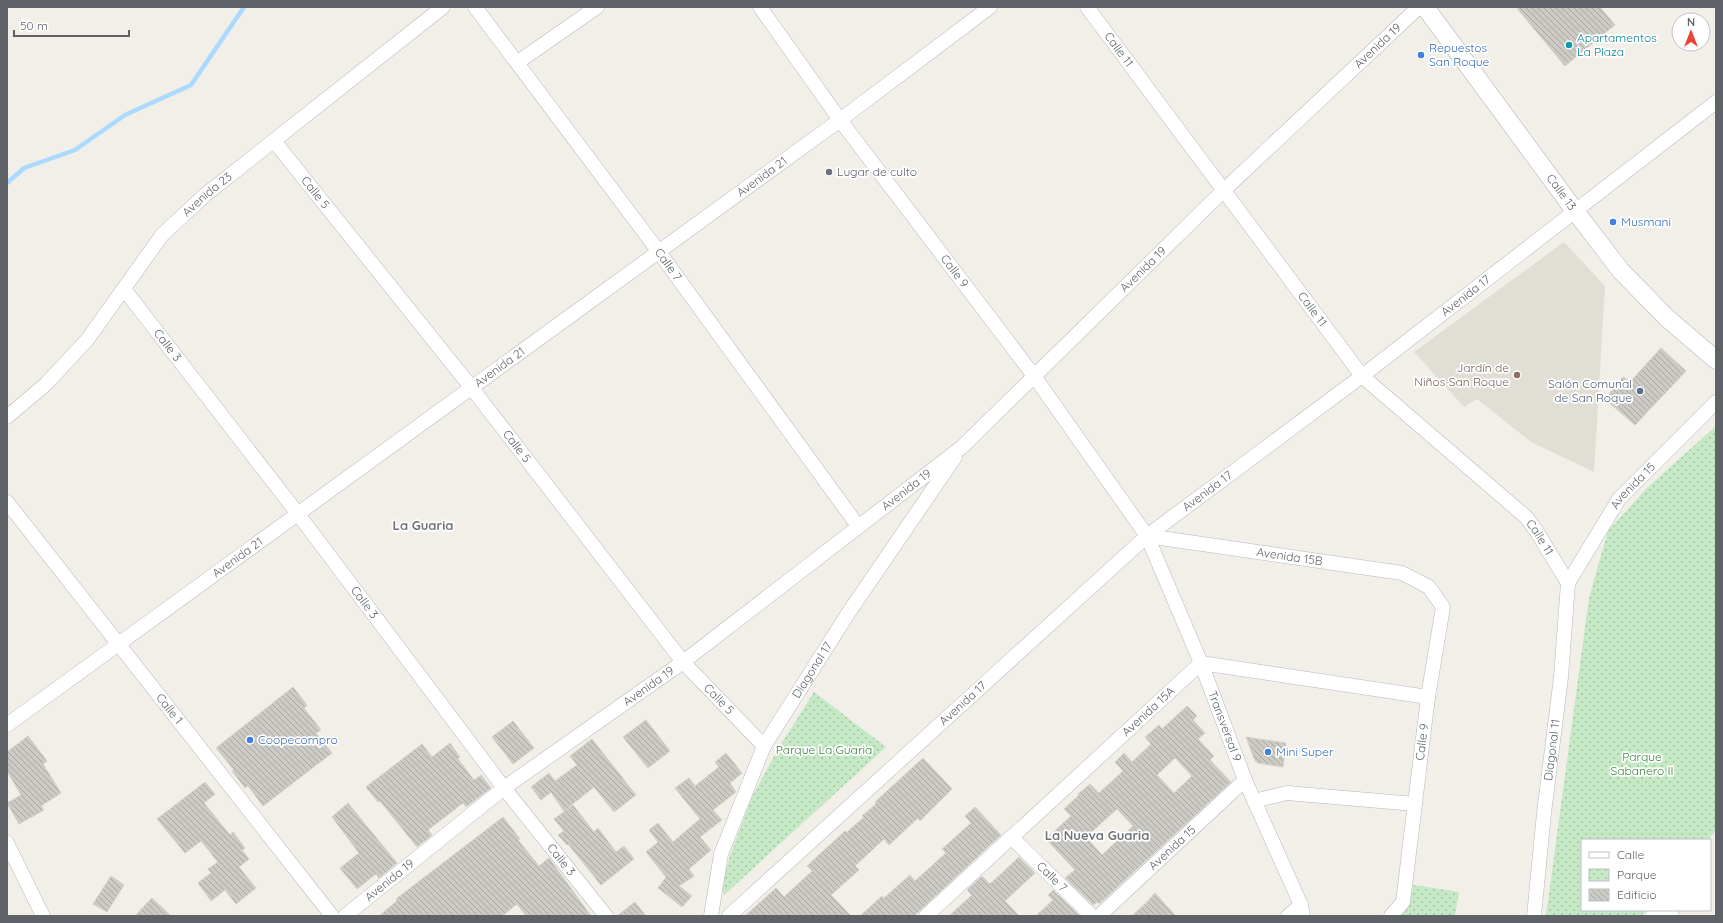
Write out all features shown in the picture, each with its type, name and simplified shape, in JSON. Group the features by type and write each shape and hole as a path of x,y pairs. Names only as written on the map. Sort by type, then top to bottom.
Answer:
{"street":[{"name":"Avenida 23","path":"7,417 46,384 87,340 162,235 205,195 443,7"},
{"name":"Calle 7","path":"475,7 518,62 659,252 858,526"},
{"path":"518,62 597,7"},
{"name":"Calle 9","path":"760,7 840,120 1034,376 1147,536"},
{"name":"Avenida 21","path":"7,725 840,120 990,7"},
{"name":"Calle 11","path":"1087,7 1362,376 1526,517 1537,532 1568,583"},
{"name":"Avenida 19","path":"345,916 504,788 683,662 962,447 1224,190 1419,7"},
{"name":"Calle 13","path":"1425,7 1574,211 1621,271 1667,318 1716,360"},
{"name":"Avenida 17","path":"729,916 891,771 1147,536 1362,376 1716,102"},
{"name":"Calle 5","path":"274,141 472,387 683,662 764,746"},
{"name":"Calle 3","path":"124,289 298,514 504,788 606,916"},
{"name":"Avenida 15","path":"1568,583 1619,499 1716,402"},
{"name":"Diagonal 17","path":"711,916 721,854 764,746 849,612 962,447"},
{"name":"Calle 1","path":"7,502 332,916"},
{"name":"Avenida 15B","path":"1147,536 1402,573 1429,587"},
{"name":"Transversal 9","path":"1147,536 1201,663 1245,780 1303,913"},
{"name":"Diagonal 11","path":"1534,916 1544,813 1561,677 1568,583"},
{"name":"Calle 9","path":"1391,916 1403,902 1428,697 1443,607 1429,587"},
{"path":"1201,663 1428,697"},
{"name":"Avenida 15A","path":"926,916 1011,836 1201,663"},
{"name":"Avenida 15","path":"1099,916 1245,780"},
{"path":"1254,801 1287,793 1415,804"},
{"name":"Calle 7","path":"1011,836 1092,916"},
{"path":"7,843 43,916"},
{"path":"1288,916 1303,913"}],"shaded area":[{"name":"Jardín de Niños San Roque","path":"1564,242 1605,286 1594,472 1531,442 1477,399 1464,407 1414,352"}],"green space":[{"name":"Parque Sabanero II","path":"1716,426 1716,830 1709,839 1581,839 1581,911 1645,911 1641,916 1546,916 1589,598 1608,531 1647,488"},
{"name":"Parque La Guaria","path":"814,692 886,747 724,895 721,888 730,856 752,797 778,749"},
{"path":"1414,885 1459,892 1455,916 1400,916 1407,906"}],"building":[{"name":"Apartamentos La Plaza","path":"1516,7 1600,7 1615,25 1565,66"},
{"name":"Salón Comunal de San Roque","path":"1661,348 1686,371 1635,425 1605,399 1623,377 1630,382"},
{"path":"293,687 307,705 304,708 321,730 316,733 332,753 263,806 248,786 245,788 232,771 234,770 216,748"},
{"path":"1187,706 1197,716 1193,720 1205,733 1198,739 1214,756 1210,760 1231,782 1099,904 1097,902 1093,905 1065,878 1075,870 1046,839 1071,816 1064,809 1079,795 1078,794 1090,784 1099,793 1123,771 1115,762 1124,753 1132,762 1151,744 1145,737 1159,725 1162,729","holes":["1175,758 1192,776 1174,793 1157,775","1117,809 1133,826 1102,855 1086,837"]},
{"path":"646,720 670,751 648,768 623,737"},
{"path":"513,721 534,748 513,764 492,737"},
{"path":"28,736 47,761 43,764 61,793 41,806 44,810 19,824 7,803 21,795 7,771 7,752"},
{"name":"Mini Super","path":"1246,737 1286,743 1283,767 1258,763 1255,761"},
{"path":"592,739 636,795 614,812 594,787 564,811 551,792 541,800 531,787 549,773 555,781 577,765 570,756"},
{"path":"450,743 460,757 458,759 474,780 481,775 491,788 466,807 463,803 428,830 432,835 417,847 380,801 378,802 366,787 422,744 432,757"},
{"path":"726,753 742,773 730,783 736,792 713,810 722,820 700,837 711,850 689,869 694,876 679,886 692,896 682,907 658,888 666,877 646,852 658,842 649,830 658,823 673,842 700,819 675,788 689,778 695,786 719,767 715,762"},
{"path":"923,758 952,789 920,821 918,818 889,845 884,839 855,866 859,870 831,895 851,916 745,916 776,888 784,897 812,871 807,866 845,831 846,833 864,817 862,816 876,804 875,802"},
{"path":"205,782 215,794 204,803 230,835 233,832 245,848 242,850 249,859 239,867 256,888 236,904 225,890 211,901 198,883 211,873 208,869 218,862 201,841 185,853 157,819"},
{"path":"348,803 397,863 379,878 376,874 357,889 340,868 359,853 332,817"},
{"path":"573,805 594,832 598,828 616,852 624,846 634,859 601,885 568,844 567,845 558,835 564,831 554,819"},
{"path":"975,807 1001,835 914,916 860,916 882,896 884,898 910,875 915,881 946,853 942,849 971,823 965,816"},
{"path":"503,817 520,839 518,840 539,866 549,858 591,916 526,916 517,904 502,916 379,916 397,901 396,899"},
{"path":"1019,857 1035,873 1005,901 1019,916 949,916 972,895 967,890 982,876 990,884"},
{"path":"111,876 124,885 107,912 93,904"},
{"path":"1053,890 1080,916 1036,916 1053,900 1048,895"},
{"path":"1155,893 1176,916 1132,916 1146,903"},
{"path":"152,898 171,916 135,916"},
{"path":"635,902 646,916 617,916"}],"waterway":[{"path":"7,183 24,168 75,150 125,115 191,85 244,7"}],"place":[{"name":"Apartamentos La Plaza","path":"1569,45"},
{"name":"Repuestos San Roque","path":"1421,55"},
{"name":"Lugar de culto","path":"829,172"},
{"name":"Musmani","path":"1613,222"},
{"name":"Jardín de Niños San Roque","path":"1517,375"},
{"name":"Salón Comunal de San Roque","path":"1640,391"},
{"name":"Coopecompro","path":"250,740"},
{"name":"Mini Super","path":"1268,752"}],"district":[{"name":"La Guaria","path":"423,525"},
{"name":"La Nueva Guaria","path":"1097,835"}]}
